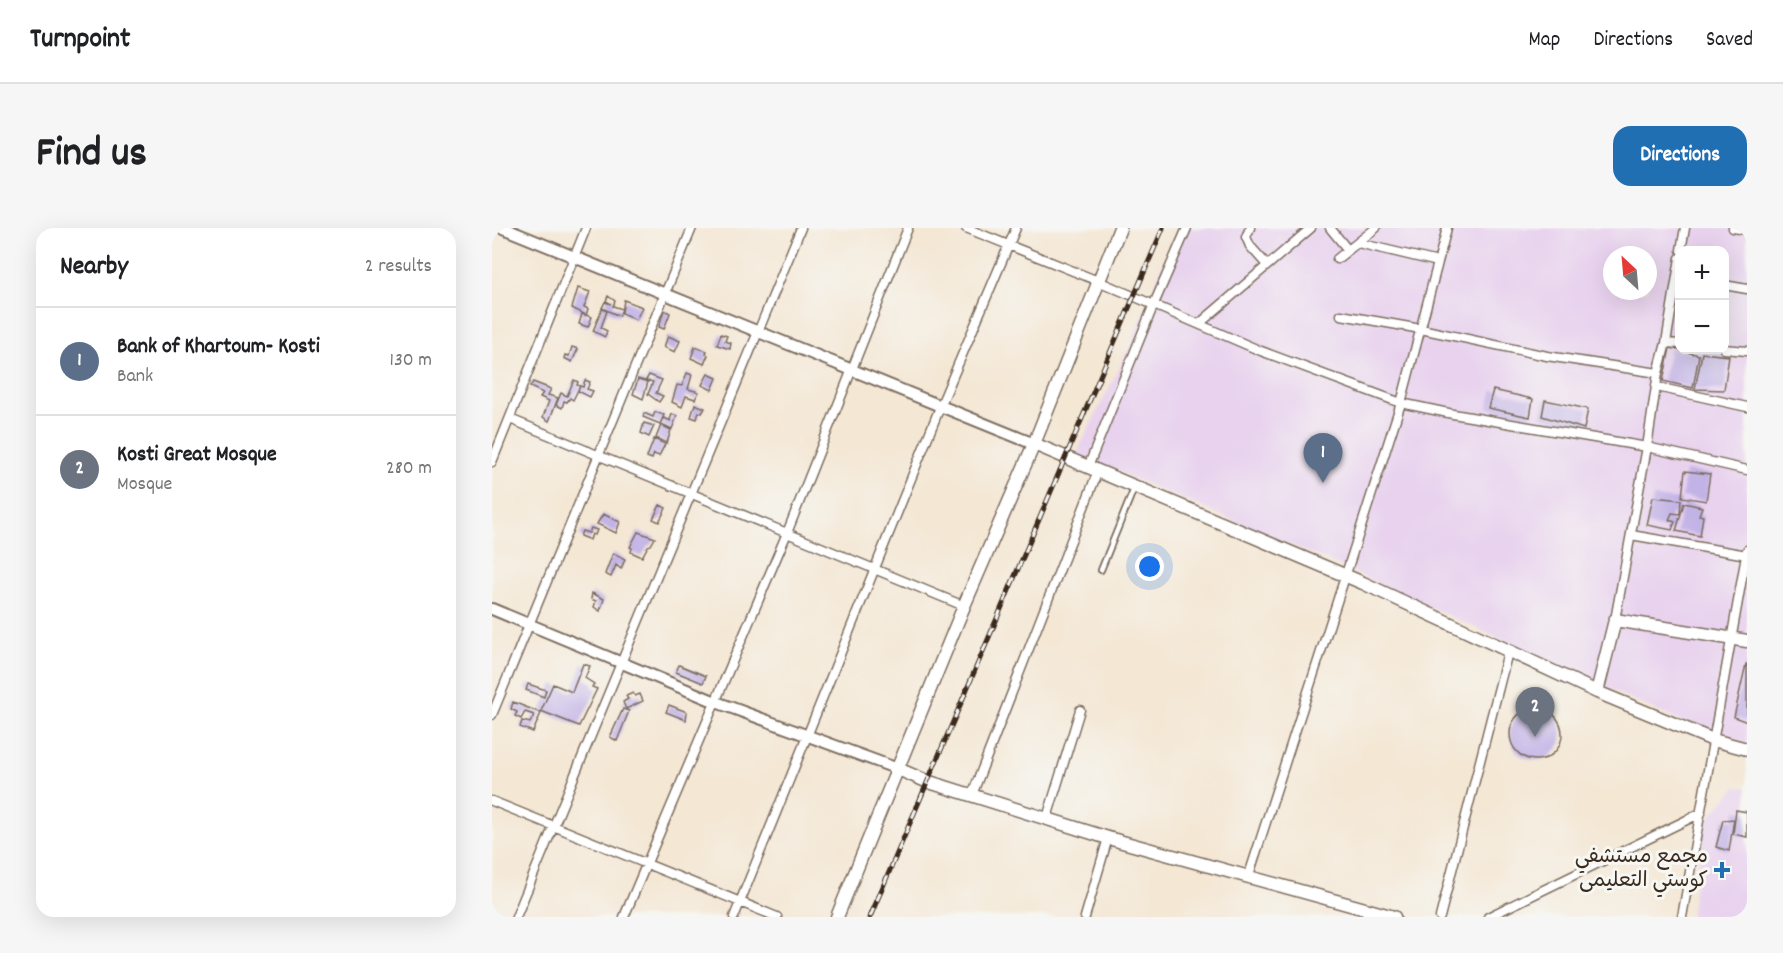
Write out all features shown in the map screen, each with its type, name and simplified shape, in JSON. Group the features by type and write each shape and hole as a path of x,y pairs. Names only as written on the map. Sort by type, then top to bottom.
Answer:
{"main road":[{"path":"837,917 963,606 1034,444 1120,228"},
{"path":"1034,444 1345,575 1597,692 1713,740 1747,749"},
{"path":"1597,692 1615,620 1747,641"},
{"path":"898,769 926,781 1108,838 1249,875 1394,917"}],"street":[{"path":"503,228 1034,444"},
{"path":"492,462 586,228"},
{"path":"492,715 692,228"},
{"path":"516,917 801,228"},
{"path":"624,917 787,533 908,228"},
{"path":"966,228 1154,304 1261,351 1401,403 1647,447 1747,470"},
{"path":"734,917 940,407 1017,228"},
{"path":"972,795 1154,304 1187,228"},
{"path":"1250,228 1246,237 1250,246 1268,265"},
{"path":"1199,324 1311,228"},
{"path":"1330,228 1348,250"},
{"path":"1337,259 1376,228"},
{"path":"1249,875 1401,403 1447,228"},
{"path":"1682,246 1684,228"},
{"path":"1733,228 1747,230"},
{"path":"1358,243 1438,262"},
{"path":"1729,286 1747,289"},
{"path":"1615,620 1658,374 1675,294"},
{"path":"1341,315 1421,328 1547,356 1658,374"},
{"path":"1666,343 1675,344"},
{"path":"1729,349 1747,351"},
{"path":"1657,387 1747,407"},
{"path":"510,419 963,606"},
{"path":"1631,535 1747,553 1682,917"},
{"path":"492,609 716,702 898,769"},
{"path":"1440,917 1508,652"},
{"path":"1047,819 1080,710"},
{"path":"492,801 777,917"},
{"path":"1488,917 1701,813"},
{"path":"1085,917 1108,838"}],"lane":[{"path":"1101,570 1135,486"}],"shaded area":[{"path":"1177,228 1747,228 1747,752 1333,563 1076,454 1131,344"},
{"name":"مجمع مستشفي كوستي التعليمى","path":"1736,787 1747,788 1747,917 1690,917 1704,823"}],"building":[{"path":"578,288 590,292 584,307 588,309 586,315 572,308"},
{"path":"608,296 615,301 613,306 622,309 619,316 602,308 605,302 611,304 606,301"},
{"path":"624,300 642,307 636,320 622,313"},
{"path":"602,309 607,311 601,328 607,331 605,337 593,331"},
{"path":"664,310 670,313 664,329 659,327"},
{"path":"582,314 592,317 588,327 579,324"},
{"path":"721,334 727,336 725,341 731,343 730,349 717,345"},
{"path":"668,336 680,341 675,352 664,347"},
{"path":"572,347 578,349 572,362 564,358 565,355 569,356"},
{"path":"695,347 707,351 708,355 704,364 691,358"},
{"path":"1670,348 1675,349 1675,354 1699,355 1693,388 1663,381"},
{"path":"1702,354 1729,356 1724,390 1695,389"},
{"path":"687,373 692,375 688,389 699,392 695,399 686,396 682,407 672,402 677,385 682,386"},
{"path":"708,374 717,378 712,390 702,385"},
{"path":"649,375 662,380 656,393 663,396 659,402 648,394 653,382 646,380"},
{"path":"638,379 648,382 643,399 633,394"},
{"path":"574,380 580,386 573,400 570,398 567,402 564,401 562,408 556,405 561,393 567,396"},
{"path":"585,380 590,382 587,389 593,391 590,397 578,391 580,386 583,387"},
{"path":"533,382 551,389 548,395 558,398 549,421 543,417 549,401 540,397 543,393 530,387"},
{"path":"1493,390 1533,399 1530,417 1488,408"},
{"path":"1545,400 1588,409 1584,429 1542,416"},
{"path":"695,404 705,408 702,413 699,412 697,419 691,417"},
{"path":"655,412 664,415 660,424 643,417 644,413 653,417"},
{"path":"672,414 677,416 672,429 661,424 664,418 671,421"},
{"path":"644,423 654,426 649,437 641,433"},
{"path":"661,425 671,430 667,443 656,438"},
{"path":"654,439 665,444 659,456 654,454 652,459 647,457"},
{"path":"1685,471 1710,474 1706,501 1682,497"},
{"path":"1653,497 1681,500 1680,514 1672,513 1669,520 1675,522 1672,530 1647,525"},
{"path":"1684,503 1702,507 1699,515 1703,516 1700,536 1676,531"},
{"path":"660,505 666,508 659,522 653,519"},
{"path":"603,514 620,522 616,533 597,524"},
{"path":"591,528 597,530 595,535 592,534 590,540 580,536 582,531 589,533"},
{"path":"638,532 655,538 642,557 631,552 630,547"},
{"path":"613,553 625,559 621,569 616,565 611,577 605,574"},
{"path":"592,593 604,599 600,611 594,607 596,601 591,599"},
{"path":"583,664 590,666 585,678 594,684 592,687 597,689 579,726 541,711 553,684 572,692"},
{"path":"1747,664 1747,722 1734,717"},
{"path":"679,665 706,676 703,683 676,672"},
{"path":"528,684 546,690 544,697 526,690"},
{"path":"633,693 635,696 640,694 643,701 626,709 623,702 628,699 626,696"},
{"path":"513,702 541,713 533,732 520,727 522,721 530,723 534,715 525,712 521,719 515,716 517,712 511,709"},
{"path":"669,705 687,712 686,720 666,712"},
{"path":"1536,708 1550,712 1558,720 1562,734 1558,748 1550,756 1536,760 1522,756 1514,748 1510,734 1514,720 1522,712"},
{"path":"623,709 629,711 617,741 610,737"},
{"path":"1736,810 1747,812 1747,837 1733,834"},
{"path":"1734,819 1729,851 1716,847 1723,820"}],"railway":[{"path":"870,917 1163,228"}],"place":[{"name":"Bank of Khartoum- Kosti","path":"1323,483"},
{"name":"Kosti Great Mosque","path":"1535,737"},
{"name":"مجمع مستشفي كوستي التعليمى","path":"1722,870"}]}
